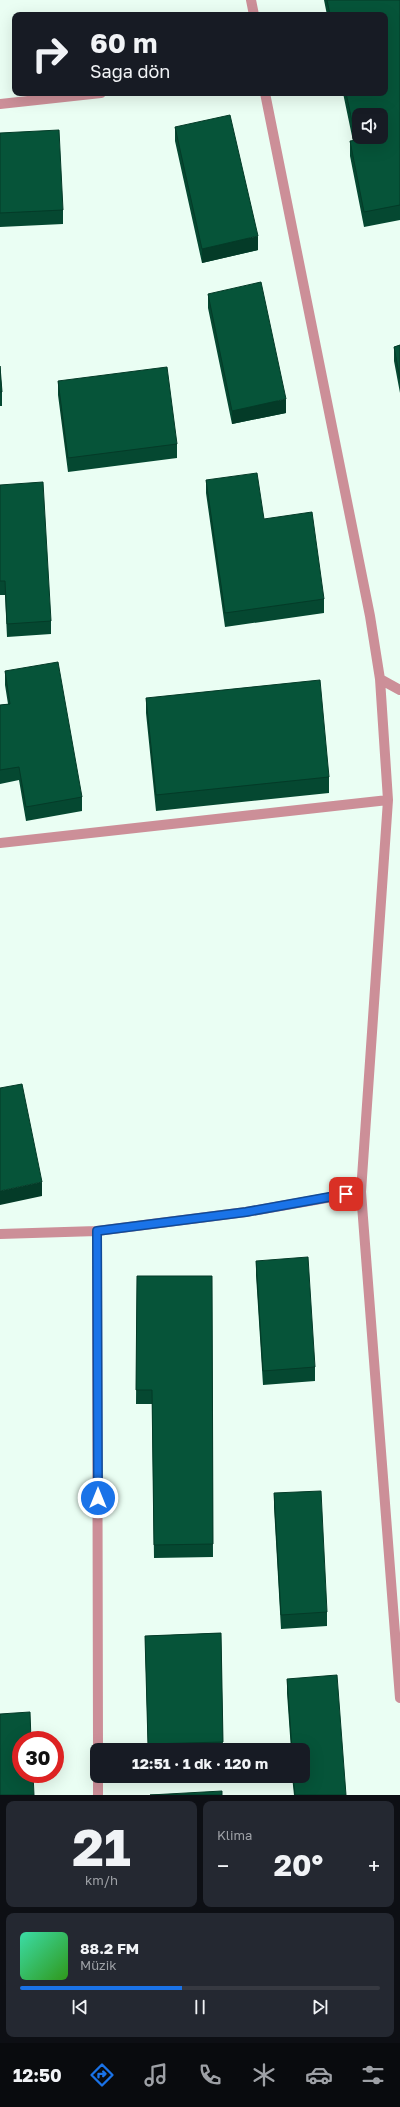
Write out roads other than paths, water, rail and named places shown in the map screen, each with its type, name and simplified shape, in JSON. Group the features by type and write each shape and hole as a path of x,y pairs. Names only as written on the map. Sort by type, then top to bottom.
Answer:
{"street":[{"path":"252,0 254,12"},
{"path":"0,104 73,96"},
{"path":"266,96 370,616 380,679 388,800 361,1192 400,1698"},
{"path":"380,679 400,690"},
{"path":"0,843 388,800"},
{"path":"0,1234 97,1231 246,1212 361,1192"},
{"path":"97,1231 98,1743"},
{"path":"98,1783 98,1795"}]}
